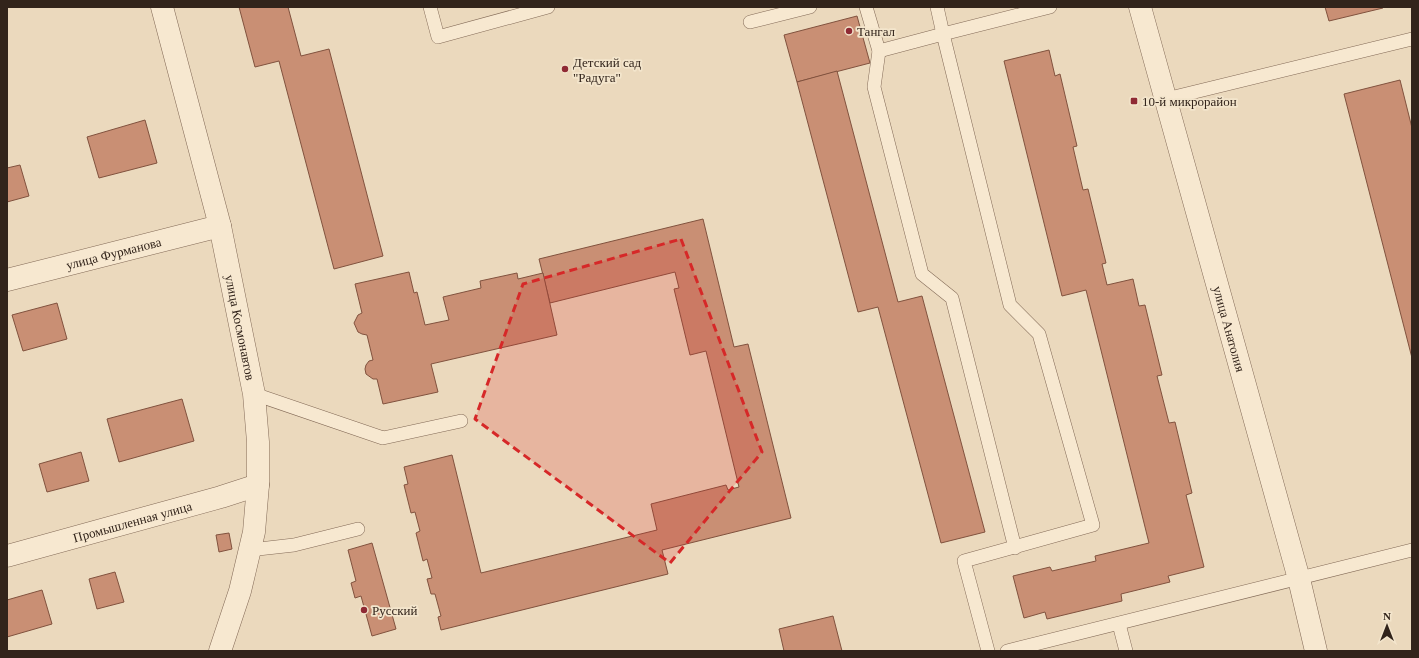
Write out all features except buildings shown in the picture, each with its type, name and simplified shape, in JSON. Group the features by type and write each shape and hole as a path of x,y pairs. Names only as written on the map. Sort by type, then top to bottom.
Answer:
{"street":[{"name":"улица Космонавтов","path":"162,7 220,226 254,394 258,442 258,485 254,532 240,591 220,651"},
{"name":"улица Анатолия","path":"1140,7 1299,579 1316,651"},
{"name":"улица Фурманова","path":"7,280 220,226"},
{"name":"Промышленная улица","path":"7,556 221,497 258,485"}],"lane":[{"path":"430,7 438,37 548,7"},
{"path":"750,22 810,7"},
{"path":"866,7 879,51 874,87 922,274 952,298 1015,548"},
{"path":"937,7 1010,305 1039,334 1093,525 964,561 988,651"},
{"path":"879,51 1050,7"},
{"path":"1166,99 1412,39"},
{"path":"254,394 383,438 461,421"},
{"path":"249,550 294,545 358,529"},
{"path":"1007,651 1412,550"},
{"path":"1119,624 1126,651"}],"highlighted area":[{"path":"681,239 762,452 670,563 475,419 523,284"}],"place":[{"name":"Тангал","path":"849,31"},
{"name":"Детский сад \"Радуга\"","path":"565,69"},
{"name":"10-й микрорайон","path":"1134,101"},
{"name":"Русский","path":"364,610"}]}
